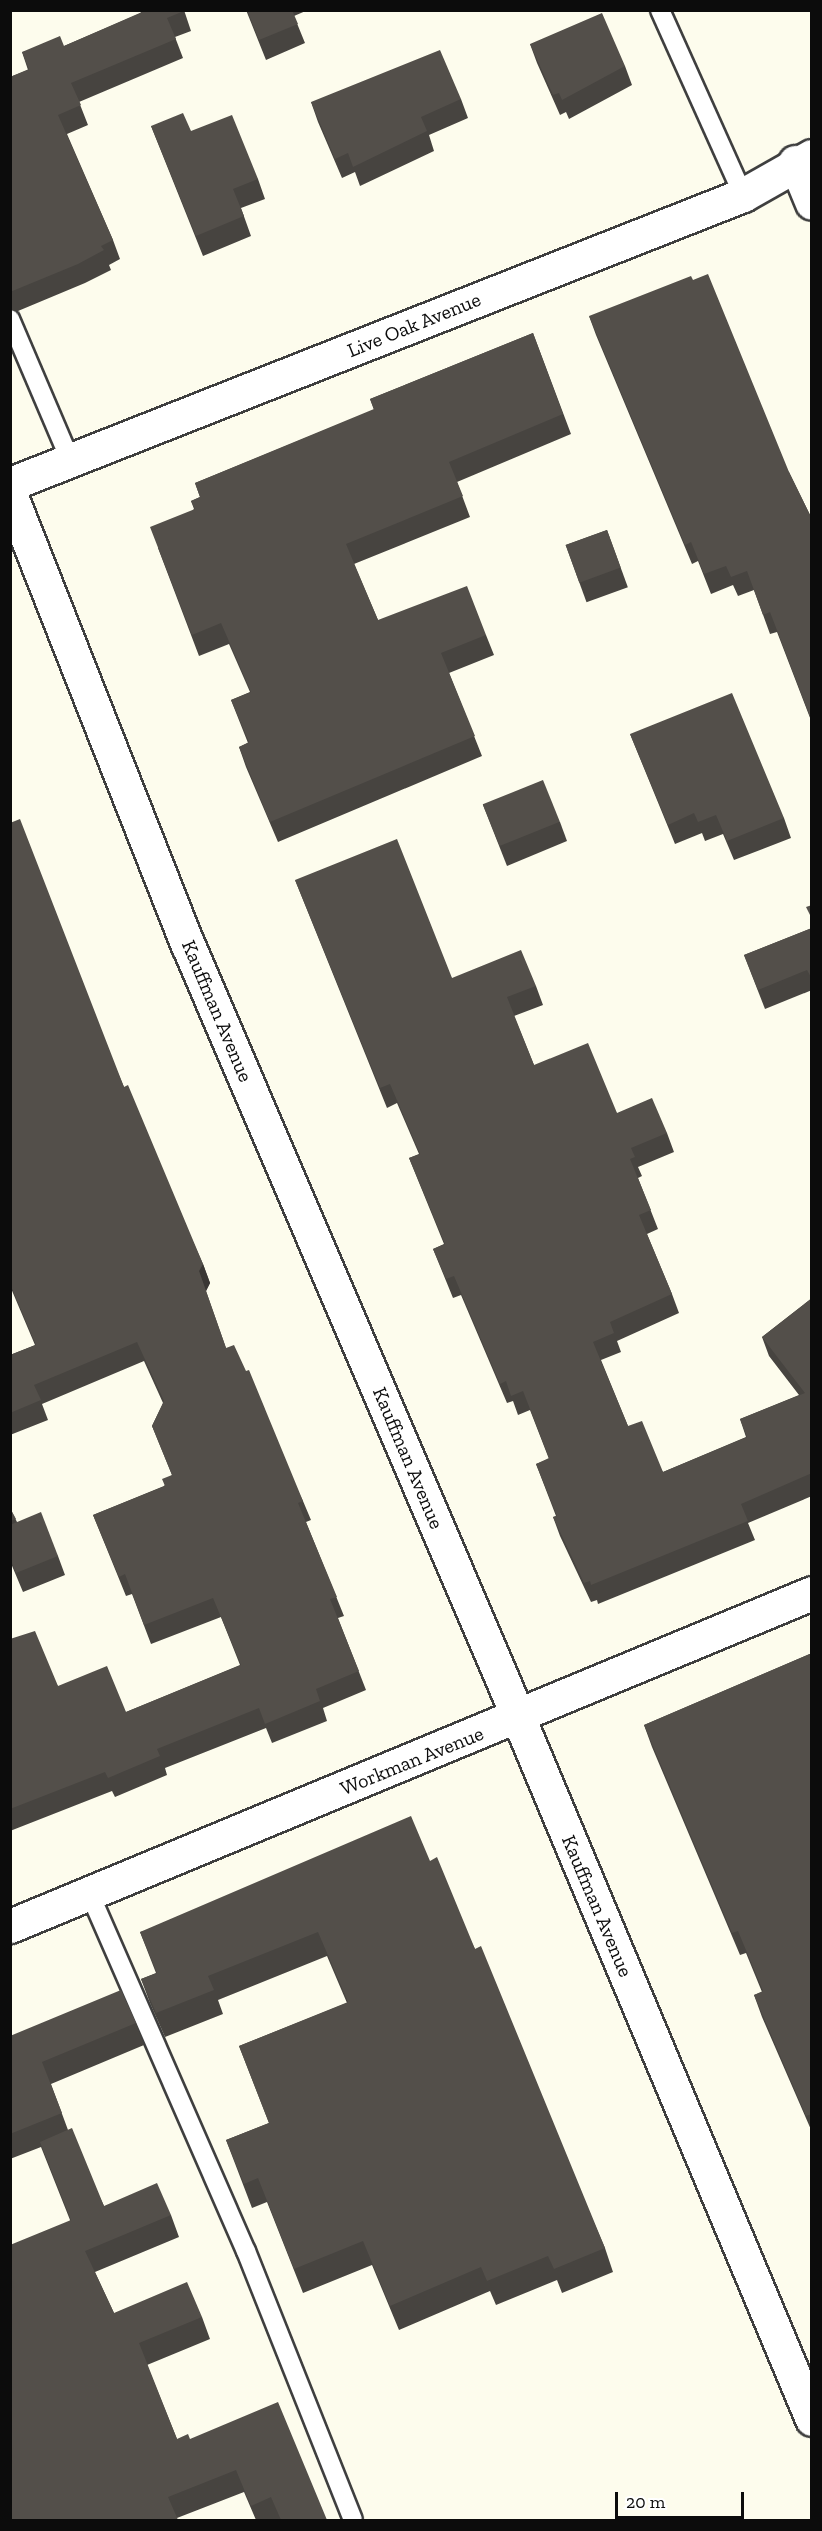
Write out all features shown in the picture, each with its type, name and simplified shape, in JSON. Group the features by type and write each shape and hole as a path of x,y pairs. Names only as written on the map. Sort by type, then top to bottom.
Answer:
{"street":[{"name":"Live Oak Avenue","path":"10,484 743,195 803,159"},
{"path":"803,159 812,203"},
{"name":"Kauffman Avenue","path":"10,494 188,945 518,1717 812,2419"},
{"name":"Workman Avenue","path":"10,1926 812,1593"}],"lane":[{"path":"660,10 743,195"},
{"path":"10,319 70,460"},
{"path":"89,1892 246,2252 353,2520"}],"building":[{"path":"141,10 184,10 167,18 176,39 71,83 81,105 58,115 113,240 101,246 104,250 78,264 10,292 10,77 29,69 22,52 60,36 64,46 142,12"},
{"path":"247,10 292,10 298,24 259,40"},
{"path":"602,13 625,66 562,100 559,93 553,95 530,44"},
{"path":"440,50 461,99 421,117 427,131 353,167 348,153 335,159 311,102"},
{"path":"183,113 191,131 232,115 258,179 233,189 244,216 196,236 151,126"},
{"path":"708,274 789,472 812,519 812,544 810,545 812,550 812,722 770,612 763,615 747,571 731,577 726,566 704,574 691,542 685,545 589,316 691,276 693,280"},
{"path":"533,333 563,414 449,462 463,496 346,544 378,620 467,586 486,635 441,653 475,736 270,822 239,747 249,742 231,700 251,692 221,623 192,635 150,527 195,509 191,501 200,497 195,483 374,409 370,399"},
{"path":"607,530 621,568 579,583 566,545"},
{"path":"732,693 784,818 727,841 716,815 698,822 694,813 668,825 630,734"},
{"path":"543,780 560,822 500,846 483,804"},
{"path":"20,819 124,1087 128,1085 203,1264 199,1271 226,1348 234,1345 246,1371 249,1370 303,1501 298,1503 337,1597 330,1599 359,1671 316,1689 320,1701 265,1724 259,1708 157,1749 160,1756 108,1778 105,1772 10,1809 10,1639 35,1631 58,1686 107,1666 126,1712 241,1665 213,1598 144,1625 125,1574 119,1577 93,1515 165,1486 162,1479 172,1475 152,1426 164,1401 137,1342 34,1385 41,1400 10,1413 10,1355 36,1345 10,1284 10,823"},
{"path":"397,839 452,978 521,950 536,986 507,997 534,1065 588,1043 617,1113 652,1098 667,1133 631,1148 635,1157 630,1159 651,1210 639,1215 672,1294 610,1322 614,1333 593,1342 628,1426 642,1421 663,1472 747,1437 740,1419 805,1393 762,1337 812,1298 812,1473 741,1504 748,1521 591,1585 590,1581 584,1583 553,1517 557,1516 536,1464 549,1458 523,1391 511,1396 506,1381 500,1384 454,1276 446,1279 433,1249 445,1244 409,1158 420,1154 390,1084 380,1088 295,880"},
{"path":"812,905 812,919 806,907"},
{"path":"812,928 812,979 807,970 758,990 744,955"},
{"path":"10,1508 16,1519 10,1521"},
{"path":"41,1512 58,1556 16,1573 10,1559 10,1525"},
{"path":"812,1653 812,2114 806,2116 754,1995 763,1991 738,1931 732,1933 644,1725"},
{"path":"411,1816 430,1861 437,1857 475,1949 481,1946 605,2248 554,2269 548,2256 487,2281 481,2267 390,2306 363,2241 294,2269 258,2178 244,2184 226,2140 269,2123 239,2046 348,2002 318,1932 208,1976 214,1990 156,2013 141,1979 157,1973 140,1932"},
{"path":"121,1990 136,2023 42,2062 62,2113 10,2134 10,2036"},
{"path":"72,2128 104,2206 157,2183 171,2215 85,2251 114,2313 187,2282 202,2317 139,2343 177,2439 188,2434 190,2439 278,2402 327,2520 281,2520 271,2497 251,2506 236,2470 168,2497 178,2520 10,2520 10,2245 71,2220 40,2142"}]}
